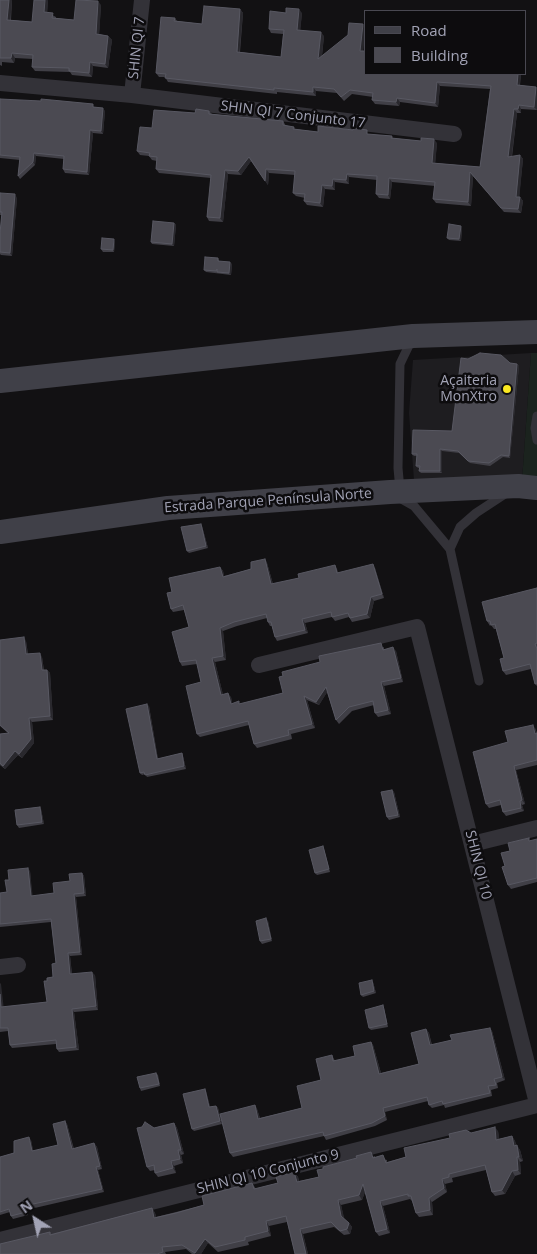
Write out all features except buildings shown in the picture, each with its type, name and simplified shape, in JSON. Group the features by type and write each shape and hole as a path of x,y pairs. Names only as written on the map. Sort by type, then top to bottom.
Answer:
{"main road":[{"path":"0,381 413,336 537,332"},
{"name":"Estrada Parque Península Norte","path":"0,532 168,508 395,491 528,487"}],"street":[{"name":"SHIN QI 7","path":"132,95 142,0"},
{"name":"SHIN QI 7 Conjunto 17","path":"0,83 132,95 454,134"},
{"name":"SHIN QI 10","path":"258,665 417,627 537,1104"},
{"path":"472,844 537,828"},
{"path":"0,967 18,965"},
{"name":"SHIN QI 10 Conjunto 9","path":"0,1240 537,1104"}],"lane":[{"path":"413,336 400,364 398,468 395,491 414,506 450,548 455,580 479,681"},
{"path":"537,416 535,428 537,440"},
{"path":"450,548 460,527 476,513 528,487"}],"shaded area":[{"path":"531,353 522,481 414,480 409,413 413,360"},
{"path":"531,353 537,353 537,481 522,481"}],"place":[{"name":"Açaiteria MonXtro","path":"507,389"}]}
